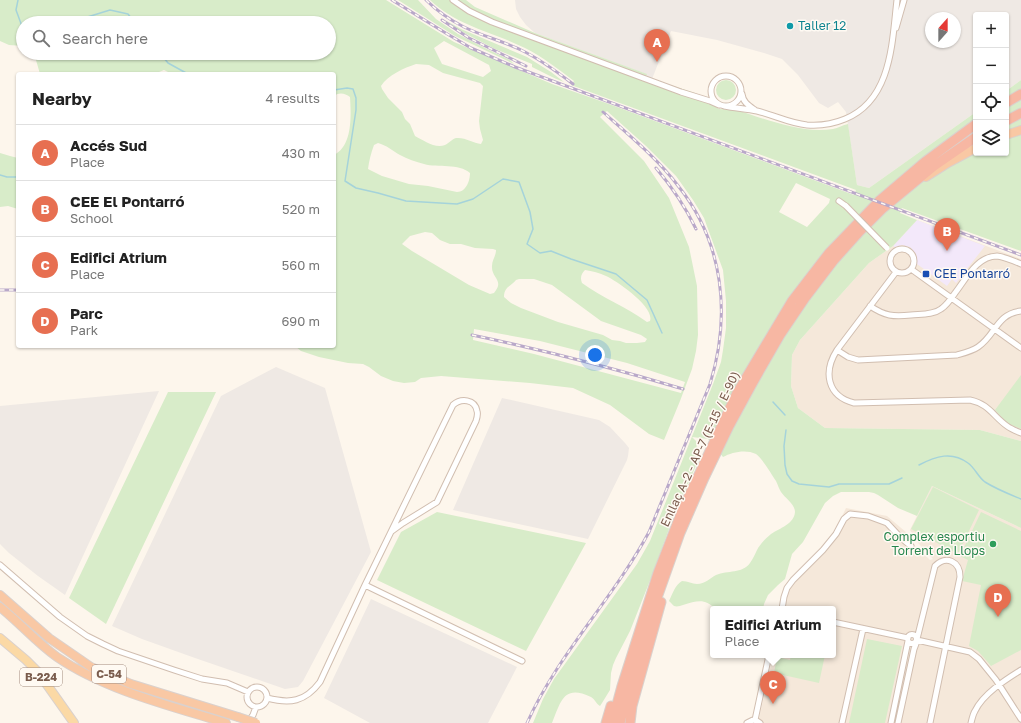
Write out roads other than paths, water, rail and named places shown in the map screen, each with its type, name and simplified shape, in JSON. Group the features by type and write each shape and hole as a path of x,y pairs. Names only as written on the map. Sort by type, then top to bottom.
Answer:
{"highway":[{"path":"1009,101 1021,94"},
{"path":"1008,120 1021,113"},
{"name":"Enllaç A-2 - AP-7 (E-15 / E-90)","path":"612,723 622,686 682,511 737,393 792,301 829,253 874,206 920,166 973,126"},
{"path":"1009,134 1021,130"},
{"name":"Enllaç A-2 - AP-7 (E-15 / E-90)","path":"620,723 662,573 723,439 780,335 805,298 834,260 882,208 934,166 973,139"},
{"path":"903,191 973,150"},
{"path":"606,723 646,596 662,573"},
{"path":"630,723 632,706 662,599 662,573"},
{"name":"C-54","path":"0,595 48,638 91,667 131,684 256,723"},
{"name":"C-54","path":"0,607 57,656 83,673 111,685 151,699 226,723"}],"main road":[{"name":"B-224","path":"0,638 38,672 74,723"}],"street":[{"path":"453,0 469,11 492,22 645,79 722,105 758,111"},
{"path":"694,96 706,95 709,93 714,81 727,75 737,79 740,84 744,102 748,106 758,111 788,121 807,125 829,124 850,117 869,102 879,89 885,74 892,40 897,0"},
{"path":"892,40 904,0"},
{"path":"711,89 713,98 722,105 729,106 737,102 740,98 741,89"},
{"path":"839,201 846,206 893,254"},
{"path":"904,250 910,254 914,261 911,269 903,273 896,272 890,264 893,254 904,250"},
{"path":"870,306 888,315 900,317 934,313 947,304 974,267 984,259 1002,257 1021,264"},
{"path":"911,269 1021,348"},
{"path":"896,272 837,350 830,364 829,378 835,392 848,402 854,403 970,400 988,408 1007,426 1021,433"},
{"path":"837,350 848,357 858,360 968,352 978,347 1003,318 1016,311 1021,311"},
{"path":"267,698 277,701 295,701 315,689 320,682 365,585 453,405 460,400 468,401 473,404 477,412 476,421 436,502 392,531"},
{"path":"782,606 787,588 793,580 824,550 836,534 844,519 850,514 868,516 887,523 911,546"},
{"path":"898,723 934,566 939,562 947,560 955,563 960,572 960,577 930,723"},
{"path":"0,565 60,617 87,636 118,651 202,679 227,683 248,692"},
{"path":"365,585 522,661"},
{"path":"836,623 908,640"},
{"path":"842,723 862,629"},
{"path":"891,723 908,640 909,636 912,634 916,636 917,640 970,652 979,658 1021,719 1017,723"},
{"path":"747,723 751,720 757,721 768,658"},
{"path":"971,723 975,710 998,684 1021,670"},
{"path":"260,687 265,691 267,698 262,706 256,707 250,704 247,698 248,692 253,688 260,687"},
{"path":"247,723 253,715 256,707"}],"waterway":[{"path":"18,0 16,10 18,16"},
{"path":"91,16 110,10 128,14 130,16"},
{"path":"166,60 168,63 184,72"},
{"path":"336,90 347,88 353,89 356,98 356,110 345,181 356,188 406,201 457,204 473,199 503,179 519,182 530,212 533,229 527,244 540,253 551,251 616,274 647,300 662,333"},
{"path":"0,175 16,177"},
{"path":"773,402 785,415"},
{"path":"786,430 784,446 787,474 792,481 799,484 829,487 839,484 889,484 902,478"},
{"path":"919,465 938,457 956,457 968,463 985,482 1021,499"}],"railway":[{"path":"392,0 471,48 515,67 1021,255"},
{"path":"426,0 439,12 454,21 471,30 528,54 573,84"},
{"path":"442,20 469,38 526,66"},
{"path":"527,723 554,673 635,557 649,532 710,384 717,358 721,307 719,281 714,256 706,232 694,209 671,177 643,148 603,112"},
{"path":"656,168 678,197 696,229"},
{"path":"0,290 16,290"},
{"path":"472,335 578,360 683,389"}],"place":[{"name":"Taller 12","path":"790,26"},
{"name":"Accés Sud","path":"657,62"},
{"name":"CEE El Pontarró","path":"947,251"},
{"name":"CEE Pontarró","path":"926,274"},
{"name":"Complex esportiu Torrent de Llops","path":"993,544"},
{"name":"Parc","path":"998,617"},
{"name":"Edifici Atrium","path":"773,704"}]}
